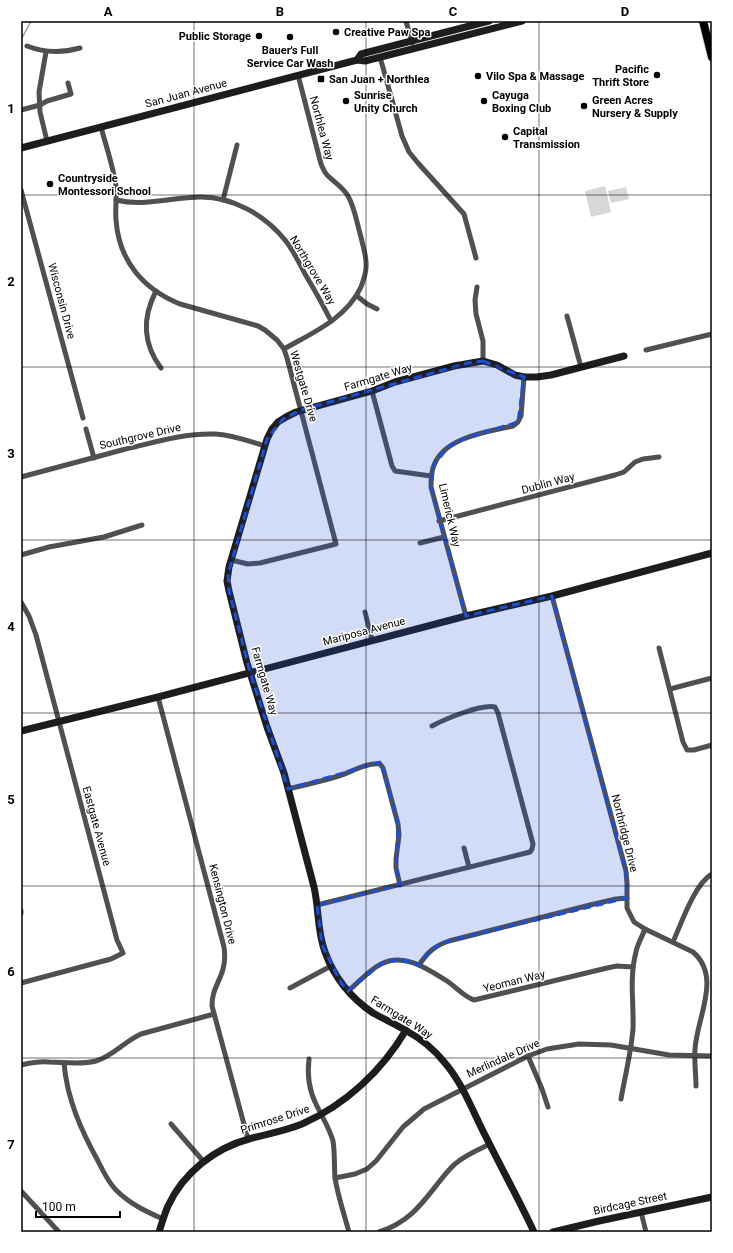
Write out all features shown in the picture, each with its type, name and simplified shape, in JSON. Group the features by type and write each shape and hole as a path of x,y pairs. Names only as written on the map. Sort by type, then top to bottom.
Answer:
{"main road":[{"path":"703,21 712,57"}],"street":[{"path":"406,21 412,45"},
{"name":"San Juan Avenue","path":"21,148 357,60 365,61 489,21 497,23 507,21"},
{"name":"San Juan Avenue","path":"357,60 361,54 412,45 518,21"},
{"path":"27,46 46,52 69,51 80,48"},
{"path":"46,52 40,86 40,112 47,141"},
{"path":"380,56 402,136 409,152 464,214 476,258"},
{"name":"Northlea Way","path":"284,350 331,321 350,306 357,296 365,277 366,267 365,255 354,210 348,196 342,188 326,174 321,164 298,75"},
{"path":"21,110 71,94 68,83"},
{"name":"Westgate Drive","path":"101,127 115,182 116,224 122,249 126,258 137,274 156,291 180,304 258,326 271,334 284,350 336,544 260,563 248,564 231,560"},
{"path":"223,200 237,145"},
{"name":"Wisconsin Drive","path":"21,190 83,418"},
{"name":"Northgrove Way","path":"116,200 142,203 202,197 223,200 254,213 278,233 292,249 331,321"},
{"path":"477,287 475,300 476,314 483,341 483,361"},
{"path":"156,291 148,309 146,327 152,355 161,368"},
{"path":"357,296 367,304 377,309"},
{"path":"567,316 580,368"},
{"path":"646,350 712,334"},
{"name":"Farmgate Way","path":"534,1232 462,1089 450,1069 436,1053 419,1039 358,1002 341,983 324,951 320,934 314,887 282,768 267,727 250,672 228,586 228,574 265,446 270,434 278,422 286,416 301,410 372,391 395,382 454,366 483,361 497,365 515,375 537,377 580,368 624,356"},
{"name":"Limerick Way","path":"466,616 431,487 434,465 439,455 449,446 466,438 512,426 518,422 521,416 524,377"},
{"path":"372,391 392,466 395,471 432,476"},
{"path":"86,429 94,458"},
{"name":"Southgrove Drive","path":"21,477 168,439 192,435 209,434 232,436 265,446"},
{"name":"Dublin Way","path":"440,521 615,475 624,472 635,462 643,459 659,457"},
{"path":"21,554 98,538 142,525"},
{"path":"420,543 444,537"},
{"name":"Mariposa Avenue","path":"21,731 158,697 466,616 552,596 712,553"},
{"name":"Northridge Drive","path":"552,596 626,871 627,908 634,922 645,930 693,952 699,958 706,972 710,987 695,1048 696,1086"},
{"name":"Eastgate Avenue","path":"21,602 34,629 117,940 123,953 112,959 21,983"},
{"path":"365,612 372,640"},
{"path":"659,648 683,742 687,750 694,750 712,745"},
{"path":"670,689 712,678"},
{"name":"Kensington Drive","path":"158,697 224,947 224,968 213,990 212,998 214,1014 248,1139"},
{"path":"317,905 530,852 532,849 533,844 498,713 495,707 490,706 465,712 452,716 432,726"},
{"path":"288,789 341,775 351,770 376,763 380,764 383,768 398,824 399,835 396,868 400,885"},
{"path":"464,848 469,867"},
{"path":"673,942 697,889 703,881 712,874"},
{"path":"419,965 432,949 449,941 590,905 627,898"},
{"path":"621,1099 631,1049 633,1017 633,967 636,951 645,930"},
{"name":"Yeoman Way","path":"348,991 381,964 390,961 402,960 419,965 446,980 469,998 474,1000 607,968 617,966 633,967"},
{"path":"290,988 331,966"},
{"path":"21,1065 38,1062 64,1063 95,1061 110,1054 132,1038 141,1034 214,1014"},
{"name":"Primrose Drive","path":"159,1232 173,1196 195,1168 224,1149 248,1139 285,1130 322,1115 345,1099 370,1077 390,1054 406,1030"},
{"name":"Merlindale Drive","path":"335,1178 368,1170 411,1119 424,1109 528,1056 547,1049 579,1044 612,1045 669,1055 712,1056"},
{"path":"528,1056 548,1106"},
{"path":"309,1059 308,1080 314,1100 330,1131 333,1142 335,1178 349,1232"},
{"path":"64,1063 65,1077 74,1112 107,1177 115,1189 137,1207 163,1219"},
{"path":"171,1124 204,1162"},
{"path":"379,1232 395,1226 407,1218 422,1203 454,1164 465,1156 490,1144"},
{"path":"21,1191 59,1232"},
{"name":"Birdcage Street","path":"553,1232 712,1197"},
{"path":"641,1212 646,1232"}],"highlighted area":[{"path":"483,361 524,377 518,422 466,438 449,446 434,465 431,487 466,616 552,596 626,871 627,898 449,941 432,949 419,965 402,960 389,961 381,964 348,991 341,983 322,945 317,905 400,885 396,868 398,824 381,762 288,789 250,672 229,591 228,574 267,439 283,419 301,410 468,363"}],"shaded area":[{"path":"605,186 611,212 591,217 585,191"},
{"path":"626,187 629,199 611,203 608,191"}],"waterway":[{"path":"21,40 31,21"}],"place":[{"name":"Creative Paw Spa","path":"336,32"},
{"name":"Public Storage","path":"259,36"},
{"name":"Bauer's Full Service Car Wash","path":"290,37"},
{"name":"Pacific Thrift Store","path":"657,75"},
{"name":"Vilo Spa & Massage","path":"478,76"},
{"name":"San Juan + Northlea","path":"321,79"},
{"name":"Sunrise Unity Church","path":"346,101"},
{"name":"Cayuga Boxing Club","path":"484,101"},
{"name":"Green Acres Nursery & Supply","path":"584,106"},
{"name":"Capital Transmission","path":"505,137"},
{"name":"Countryside Montessori School","path":"50,184"}]}
